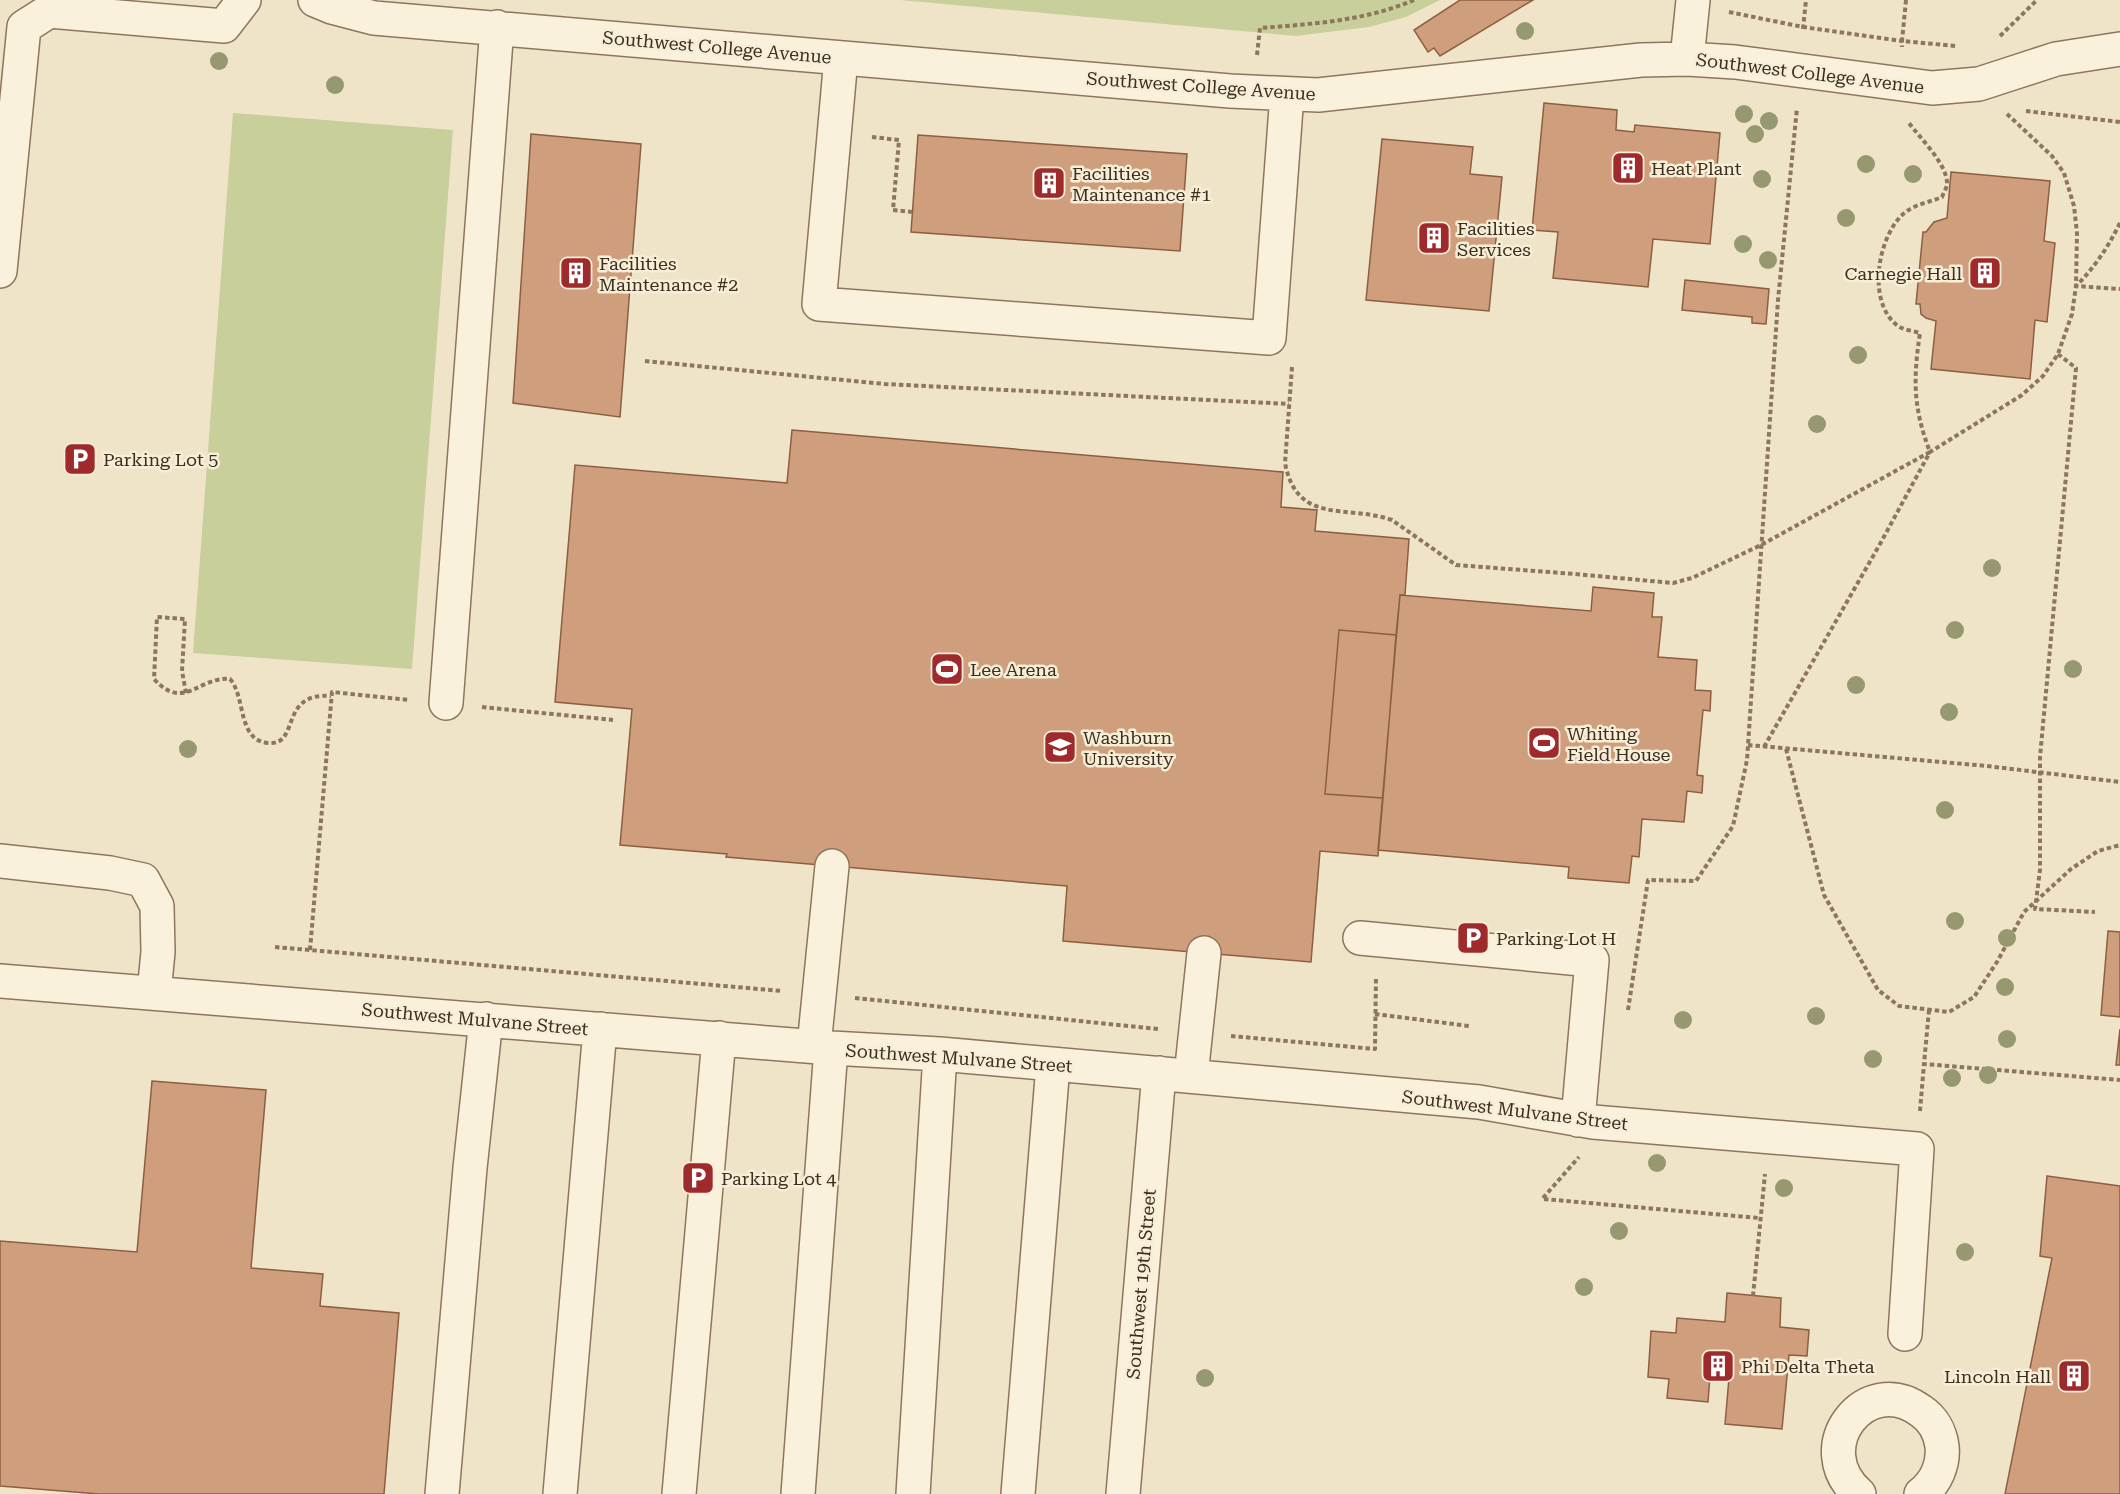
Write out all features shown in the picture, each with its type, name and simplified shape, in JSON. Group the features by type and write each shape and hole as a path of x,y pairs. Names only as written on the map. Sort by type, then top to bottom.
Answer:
{"street":[{"path":"0,271 24,27 49,11 224,26 244,0"},
{"name":"Southwest College Avenue","path":"315,0 332,8 374,18 1230,91 1318,95 1641,60 1687,59 1798,70 1932,88 1979,84 2056,58 2120,49"},
{"path":"1687,59 1693,4"},
{"path":"446,703 497,27"},
{"path":"841,58 819,304 1269,338 1287,94"},
{"path":"0,861 110,873 143,880 157,906 158,952 154,993"},
{"path":"798,1494 822,1047 818,994 832,866"},
{"path":"1360,938 1592,960 1586,1121"},
{"path":"1191,1076 1204,953"},
{"name":"Southwest Mulvane Street","path":"0,981 822,1047 940,1054 1479,1102 1586,1121 1917,1149"},
{"path":"442,1494 470,1168 486,1019"},
{"path":"560,1494 600,1029"},
{"path":"680,1494 719,1038"},
{"path":"913,1494 940,1054"},
{"path":"1018,1494 1053,1065"},
{"name":"Southwest 19th Street","path":"1123,1494 1159,1074"},
{"path":"1905,1334 1917,1149"},
{"path":"1858,1494 1849,1486 1840,1470 1837,1453 1840,1434 1849,1419 1862,1407 1879,1401 1896,1400 1914,1405 1928,1416 1938,1431 1942,1447 1941,1464 1935,1480 1921,1494"}],"path":[{"path":"1259,36 1260,28 1319,24 1368,16 1414,0"},
{"path":"1627,1018 1648,880 1696,881 1733,826 1748,745 1779,300 1806,0"},
{"path":"1902,41 1906,0"},
{"path":"1996,40 2037,0"},
{"path":"1693,4 1803,27 1902,41 1966,46"},
{"path":"1293,357 1285,463 1288,478 1296,494 1310,504 1327,511 1382,516 1392,520 1456,565 1673,583 1692,578 1761,545 1929,452 2022,395 2043,376 2058,354 2072,314 2076,286 2077,233 2074,206 2064,173 2052,156 2004,112"},
{"path":"1764,747 1880,544 1929,452 1918,416 1915,389 1920,333 1900,328 1892,320 1881,299 1878,284 1884,247 1900,218 1920,204 1942,197 1947,182 1945,172 1927,144 1907,121"},
{"path":"835,134 899,140 893,210 912,212"},
{"path":"2076,286 2093,269 2120,223"},
{"path":"2076,286 2120,289"},
{"path":"2058,354 2076,368 2040,771 2040,870 2035,909 2095,912"},
{"path":"645,362 885,384 1289,404"},
{"path":"186,693 182,671 185,618 157,617 154,679 161,687 173,693 186,693 215,681 230,679 236,686 250,735 260,741 270,743 279,741 285,735 302,702 312,697 331,694 310,950"},
{"path":"1748,745 2040,771 2120,782"},
{"path":"1786,749 1824,895 1878,990 1899,1006 1948,1012 1974,997 1997,962 2024,912 2072,869 2098,851 2120,845"},
{"path":"275,947 818,994 1375,1049 1376,975 1366,973"},
{"path":"1917,1149 1929,1010"},
{"path":"1375,1014 1469,1026"},
{"path":"1924,1064 2120,1080"},
{"path":"1586,1121 1579,1158 1543,1198 1760,1218"},
{"path":"1753,1296 1770,1138"}],"green space":[{"path":"900,0 1440,0 1406,17 1369,27 1296,36"},
{"path":"233,113 453,130 412,669 193,653"}],"building":[{"path":"1460,0 1533,0 1440,56 1434,48 1428,52 1414,30"},
{"name":"Heat Plant","path":"1544,103 1617,110 1616,130 1634,132 1635,125 1720,133 1710,244 1653,239 1648,287 1553,278 1558,232 1532,230"},
{"name":"Facilities Maintenance #2","path":"531,134 641,144 620,417 513,403"},
{"name":"Facilities Maintenance #1","path":"918,135 1187,154 1180,251 911,232"},
{"name":"Facilities Services","path":"1382,139 1473,147 1470,174 1502,177 1489,311 1366,300"},
{"name":"Carnegie Hall","path":"1951,172 2050,181 2044,241 2055,243 2047,322 2035,320 2030,379 1931,369 1936,321 1921,314 1920,304 1916,304 1923,232 1926,232 1934,222 1947,218"},
{"path":"1685,280 1769,289 1766,324 1752,323 1752,317 1682,310"},
{"name":"Lee Arena","path":"792,430 1283,472 1281,507 1317,510 1315,531 1409,539 1405,595 1400,595 1396,635 1339,630 1325,794 1383,798 1378,856 1320,851 1311,962 1063,941 1067,886 726,857 727,854 620,845 632,709 555,702 575,465 787,483"},
{"name":"Whiting Field House","path":"1593,587 1654,593 1652,617 1662,617 1658,657 1697,660 1695,690 1711,691 1710,711 1703,710 1697,775 1703,776 1702,793 1687,791 1684,822 1642,819 1639,857 1632,856 1629,883 1568,878 1569,867 1378,850 1400,595 1591,611"},
{"path":"1339,630 1396,635 1383,798 1325,794"},
{"path":"2108,931 2120,932 2120,1017 2101,1015"},
{"path":"2120,1029 2120,1065 2116,1065"},
{"path":"152,1081 266,1090 251,1268 323,1274 320,1306 399,1313 384,1494 99,1494 0,1486 0,1241 137,1252"},
{"name":"Lincoln Hall","path":"2047,1176 2120,1186 2120,1494 2005,1494 2052,1258 2040,1256"},
{"name":"Phi Delta Theta","path":"1727,1293 1781,1298 1780,1327 1809,1330 1807,1356 1789,1355 1782,1429 1725,1424 1729,1378 1710,1376 1708,1402 1667,1398 1669,1379 1648,1377 1651,1331 1676,1333 1677,1318 1725,1322"}],"place":[{"name":"Heat Plant","path":"1628,168"},
{"name":"Facilities Maintenance #1","path":"1049,183"},
{"name":"Facilities Services","path":"1434,238"},
{"name":"Facilities Maintenance #2","path":"576,273"},
{"name":"Carnegie Hall","path":"1985,273"},
{"name":"Parking Lot 5","path":"80,459"},
{"name":"Lee Arena","path":"947,669"},
{"name":"Whiting Field House","path":"1544,743"},
{"name":"Washburn University","path":"1060,747"},
{"name":"Parking Lot H","path":"1473,938"},
{"name":"Parking Lot 4","path":"698,1178"},
{"name":"Phi Delta Theta","path":"1718,1366"},
{"name":"Lincoln Hall","path":"2074,1376"}]}
